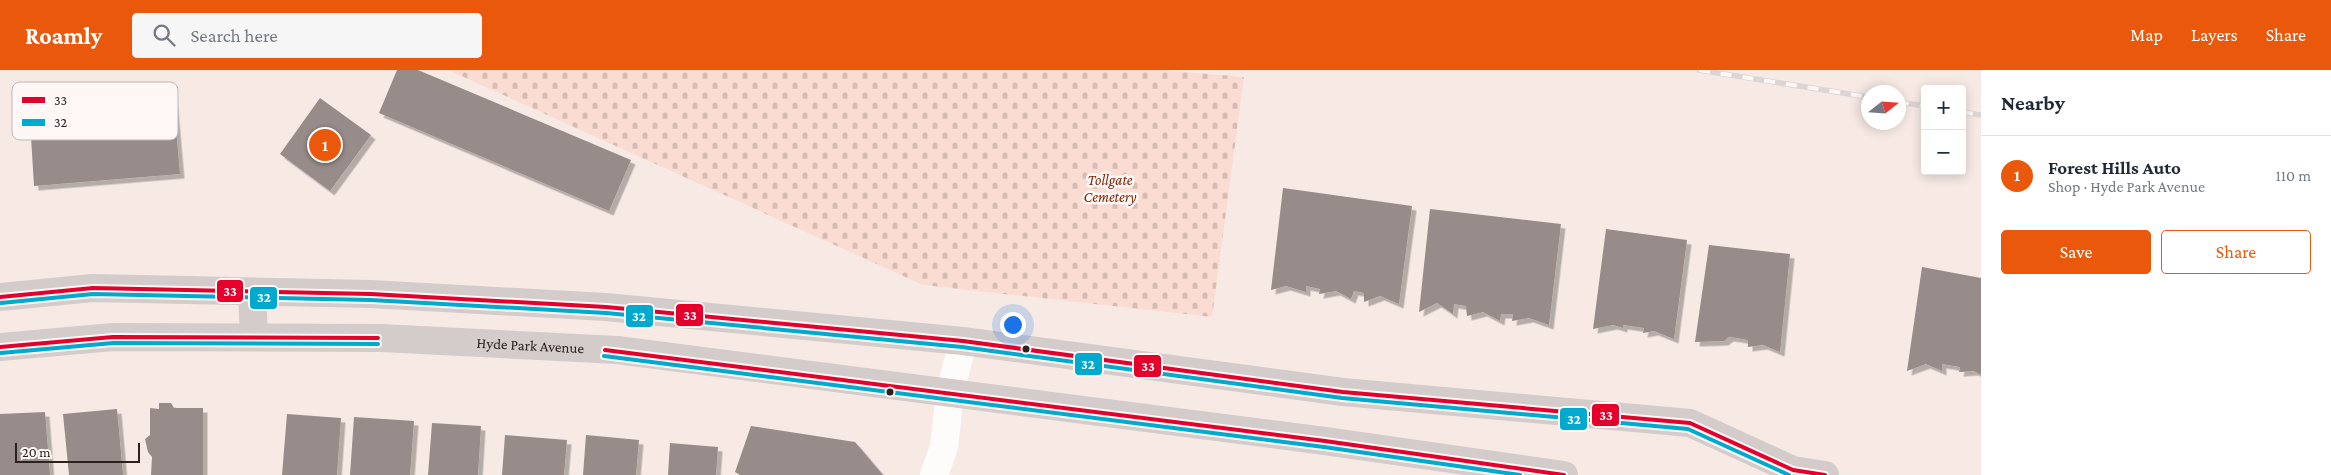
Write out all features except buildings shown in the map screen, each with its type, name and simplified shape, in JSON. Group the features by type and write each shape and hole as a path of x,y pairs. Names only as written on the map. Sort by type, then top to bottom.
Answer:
{"main road":[{"path":"0,296 93,288 371,294 606,307 963,341 1343,392 1690,423 1781,473 1825,475"},
{"path":"252,292 254,337"},
{"name":"Hyde Park Avenue","path":"0,347 113,337 254,337 382,338 617,350 1325,441 1564,475"}],"street":[{"path":"934,475 944,447 950,393 963,341"}],"green space":[{"name":"Tollgate Cemetery","path":"448,70 1161,70 1244,77 1212,317 923,285"}],"railway":[{"path":"1699,70 1861,96"},
{"path":"1906,103 1921,105"},
{"path":"1966,113 1981,115"}],"transit line":[{"name":"33","path":"0,297 93,288 371,294 606,307 963,341 1343,392 1690,423 1793,470 1825,475"},
{"name":"32","path":"1,303 93,294 371,300 606,313 962,347 1342,398 1688,429 1789,475"},
{"name":"33","path":"0,347 113,337 378,338"},
{"name":"32","path":"1,353 113,343 378,344"},
{"name":"33","path":"605,350 1325,441 1564,475"},
{"name":"32","path":"604,356 1324,447 1520,475"}],"place":[{"name":"Forest Hills Auto","path":"325,145"}]}
